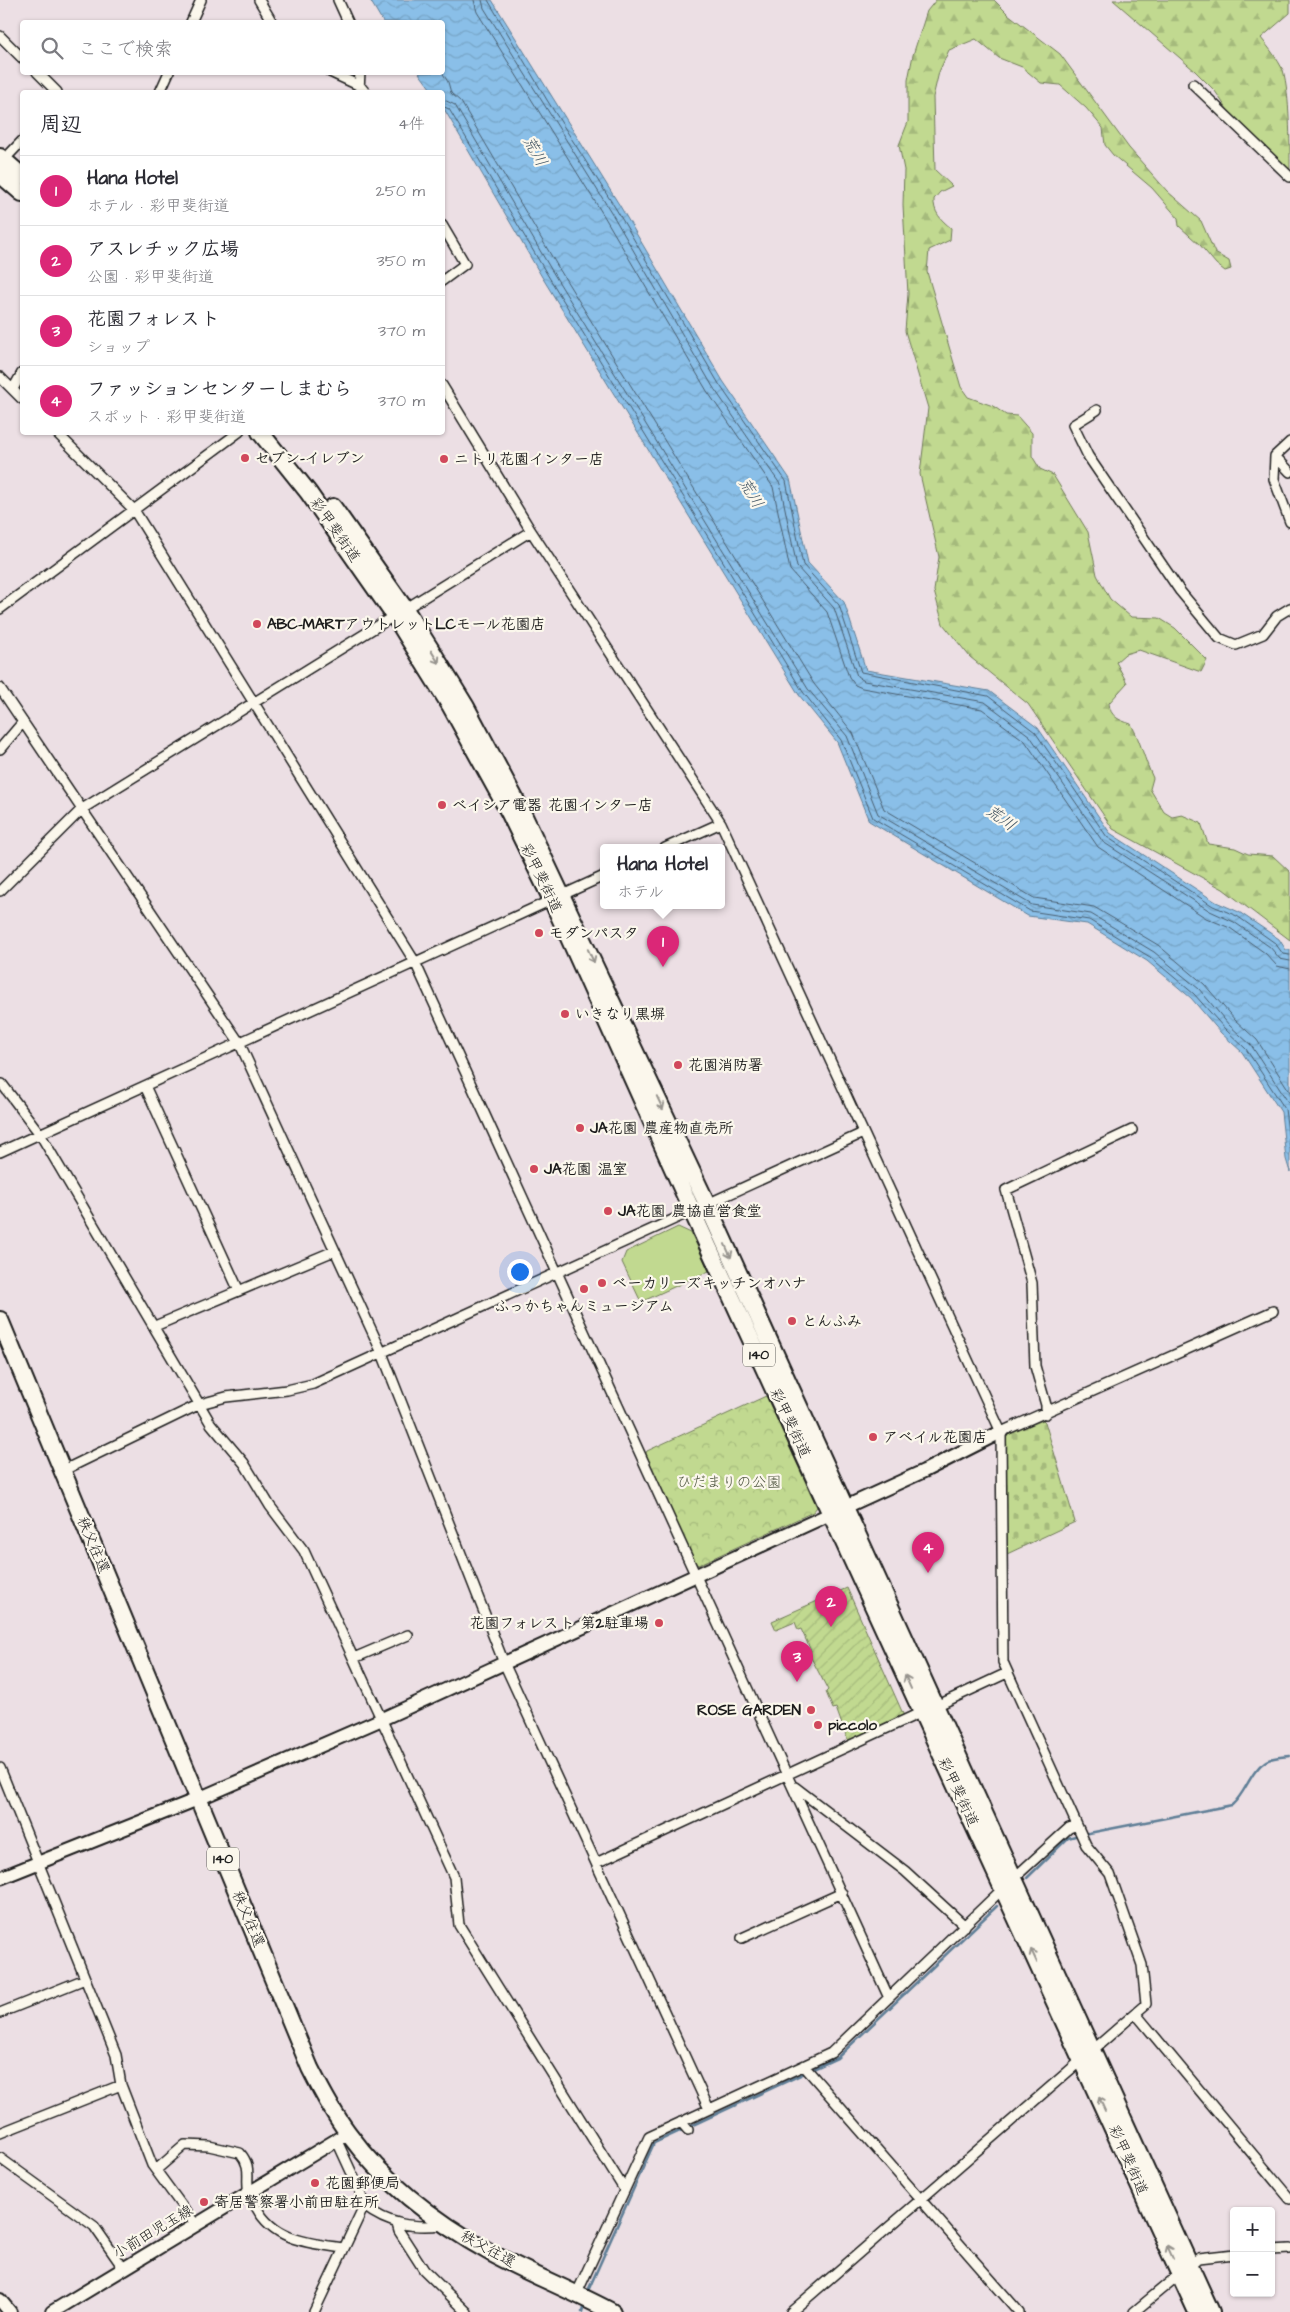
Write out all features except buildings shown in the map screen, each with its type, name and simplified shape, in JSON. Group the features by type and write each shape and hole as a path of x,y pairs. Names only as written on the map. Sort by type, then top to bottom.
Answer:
{"highway":[{"path":"1,164 20,175"},
{"path":"1,164 20,190"},
{"name":"彩甲斐街道","path":"262,435 400,612"},
{"name":"彩甲斐街道","path":"276,435 312,479 400,612 557,898 1184,2269 1211,2312"},
{"name":"秩父往還","path":"0,1320 4,1343 62,1471 310,2068 342,2137 445,2225 493,2254 577,2293 612,2312"},
{"name":"彩甲斐街道","path":"1184,2269 1197,2312"}],"street":[{"path":"193,20 202,0"},
{"path":"259,0 271,20"},
{"path":"338,0 347,20"},
{"path":"0,36 20,56"},
{"path":"40,75 55,90"},
{"path":"161,90 168,75"},
{"path":"335,75 361,90"},
{"path":"360,75 361,90"},
{"path":"1193,84 1290,177"},
{"path":"1,164 20,143"},
{"path":"445,230 465,264 445,279"},
{"path":"0,377 20,397"},
{"path":"13,389 20,377"},
{"path":"445,390 531,531 721,823 1001,1432 1003,1662 1080,1832 1110,1874 1142,1965 1146,2004 1136,2014 791,2312"},
{"path":"1097,410 1073,425 1080,443 1163,568 1219,638 1236,646 1263,634 1277,616 1290,608"},
{"path":"59,435 134,510 415,962 889,1998"},
{"path":"0,609 235,435"},
{"path":"1290,442 1275,456 1274,479 1290,522"},
{"path":"1275,456 1290,472"},
{"path":"0,891 82,809 531,531"},
{"path":"0,688 239,1042 382,1354 504,1663 709,2109"},
{"path":"0,749 23,722"},
{"path":"675,844 721,823"},
{"path":"0,1152 600,878"},
{"path":"2,1084 40,1134 155,1326 211,1424 244,1463 270,1506 304,1551 454,1877 460,1926 624,2189"},
{"path":"145,1086 239,1291"},
{"path":"1046,1414 1046,1405 1035,1366 1032,1283 1006,1190 1132,1130"},
{"path":"62,1471 200,1404 226,1397 286,1390 312,1384 382,1354 556,1272 863,1133"},
{"path":"155,1326 334,1251"},
{"path":"0,1878 198,1799 382,1719 696,1576 1001,1432 1046,1414 1273,1311"},
{"path":"354,1658 408,1635"},
{"path":"596,1863 1007,1673"},
{"path":"0,1768 116,2055 121,2084 136,2126 156,2170 196,2225"},
{"path":"792,1785 905,1871 965,1926"},
{"path":"577,2293 649,2137 831,2053 1069,1828 1080,1832"},
{"path":"742,1938 842,1893"},
{"path":"0,2013 85,1979"},
{"path":"1136,2014 1290,2199"},
{"path":"804,2066 1018,2312"},
{"path":"0,2133 121,2084"},
{"path":"680,2122 688,2130"},
{"path":"342,2137 364,2206 379,2218 397,2224 445,2225"},
{"name":"小前田児玉線","path":"52,2312 342,2137"},
{"path":"156,2170 185,2145 209,2146 240,2153 249,2170 249,2193 263,2220 288,2238 299,2242 343,2248"},
{"path":"0,2158 94,2226 124,2269"},
{"path":"314,2312 364,2206"},
{"path":"397,2224 399,2231 424,2270 467,2312"},
{"path":"1275,2250 1290,2249"},
{"path":"1134,2312 1199,2258 1230,2254"},
{"path":"0,2300 10,2312"}],"green space":[{"path":"936,0 994,0 1008,14 1060,54 1129,148 1167,191 1201,221 1215,253 1229,261 1231,269 1225,271 1179,226 1178,218 1152,188 1113,155 1105,145 1103,128 1086,108 1060,85 1041,83 1022,67 999,58 976,39 949,50 939,72 933,97 935,170 952,186 940,192 934,199 934,204 938,215 951,228 950,240 929,250 927,272 961,387 968,397 993,406 1006,415 1017,416 1032,433 1032,456 1040,469 1053,475 1088,532 1097,575 1110,599 1131,617 1159,618 1175,628 1207,660 1201,672 1139,650 1125,654 1116,662 1127,683 1109,703 1111,712 1116,717 1131,724 1153,778 1150,789 1164,812 1172,817 1182,815 1201,823 1208,844 1235,848 1248,854 1273,856 1290,872 1290,940 1223,889 1113,829 1028,704 970,657 943,624 934,591 939,557 920,474 928,408 905,331 908,294 903,205 904,170 899,145 908,122 908,80 913,55 927,11"},
{"path":"1113,0 1290,0 1290,13 1261,38 1283,70 1289,119 1290,170 1231,115 1215,91 1195,71"},
{"path":"678,1227 691,1233 709,1271 641,1302 622,1262 626,1252"},
{"name":"ひだまりの公園","path":"766,1396 817,1507 813,1512 698,1565 694,1563 645,1455 647,1451"},
{"path":"1043,1420 1075,1522 1007,1554 1005,1440 1007,1435"},
{"path":"847,1588 904,1716 848,1741 836,1708 833,1709 826,1692 828,1690 808,1652 811,1651 801,1629 798,1630 795,1622 776,1630 772,1621"}],"water":[{"name":"荒川","path":"370,0 492,0 620,206 723,381 790,479 808,563 844,602 866,670 989,691 1038,728 1110,833 1216,902 1239,912 1279,939 1286,950 1290,950 1290,1172 1286,1159 1281,1112 1242,1052 1221,1033 1191,998 1147,961 1087,924 1028,916 869,821 837,742 799,695 542,277 445,110 445,90 432,90 420,75 445,75 445,20 382,20"}],"waterway":[{"path":"1084,1834 1232,1805 1261,1765 1271,1759 1290,1756"},
{"path":"1027,1878 1068,1838 1079,1835"},
{"path":"587,2293 654,2143 837,2058 997,1906"},
{"path":"582,2312 584,2304"}],"place":[{"name":"セブン-イレブン","path":"245,458"},
{"name":"ニトリ花園インター店","path":"444,459"},
{"name":"ABC-MARTアウトレットLCモール花園店","path":"257,624"},
{"name":"ベイシア電器 花園インター店","path":"442,805"},
{"name":"モダンパスタ","path":"539,933"},
{"name":"Hana Hotel","path":"663,967"},
{"name":"いきなり黒塀","path":"565,1014"},
{"name":"花園消防署","path":"678,1065"},
{"name":"JA花園 農産物直売所","path":"580,1128"},
{"name":"JA花園 温室","path":"534,1169"},
{"name":"JA花園 農協直営食堂","path":"608,1211"},
{"name":"ベーカリーズキッチンオハナ","path":"602,1283"},
{"name":"ふっかちゃんミュージアム","path":"584,1289"},
{"name":"とんふみ","path":"792,1321"},
{"name":"アベイル花園店","path":"873,1437"},
{"name":"ファッションセンターしまむら","path":"928,1573"},
{"name":"花園フォレスト 第2駐車場","path":"659,1623"},
{"name":"アスレチック広場","path":"831,1627"},
{"name":"花園フォレスト","path":"797,1682"},
{"name":"ROSE GARDEN","path":"811,1710"},
{"name":"piccolo","path":"818,1725"},
{"name":"花園郵便局","path":"315,2183"},
{"name":"寄居警察署小前田駐在所","path":"204,2202"}]}
